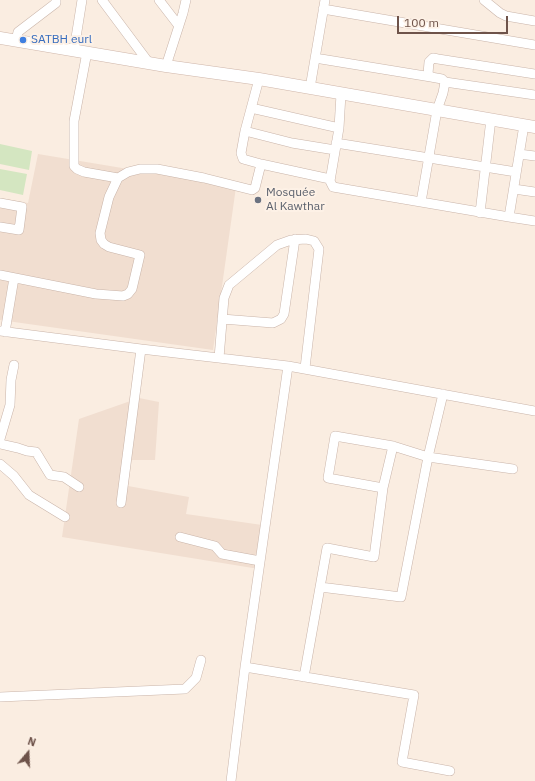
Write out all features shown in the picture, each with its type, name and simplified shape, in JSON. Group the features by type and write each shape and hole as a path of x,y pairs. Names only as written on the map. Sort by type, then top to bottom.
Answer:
{"street":[{"path":"16,41 18,32 56,3 56,0"},
{"path":"74,50 82,0"},
{"path":"102,0 149,63"},
{"path":"159,0 179,26"},
{"path":"166,66 186,0"},
{"path":"488,1 506,16 535,21"},
{"path":"310,88 324,4 535,45"},
{"path":"0,38 166,66 259,79 530,126 519,154 509,217"},
{"path":"87,52 74,121 74,166 76,170 118,178"},
{"path":"315,58 431,77 445,82 535,95"},
{"path":"431,77 428,74 429,62 433,58 535,74"},
{"path":"259,79 245,131 242,157 245,160 330,179"},
{"path":"420,202 437,110 445,82"},
{"path":"341,94 339,128 330,179 330,184 336,188 535,221"},
{"path":"251,108 339,128"},
{"path":"480,213 491,119"},
{"path":"245,131 292,143 335,146 428,157 516,172"},
{"path":"519,154 535,156"},
{"path":"0,275 106,296 123,296 128,294 132,289 140,255 109,247 101,240 100,233 109,197 118,178 128,172 140,169 157,169 204,178 252,190 255,188 261,164"},
{"path":"514,189 535,192"},
{"path":"0,203 22,207 19,230 0,227"},
{"path":"222,319 273,323 281,319 284,314 295,239"},
{"path":"219,358 225,294 232,282 271,250 285,242 295,239 306,239 314,241 319,249 305,368"},
{"path":"14,278 3,331 305,368 535,411"},
{"path":"121,503 141,349"},
{"path":"0,439 10,405 10,380 14,365"},
{"path":"231,781 245,667 288,366"},
{"path":"320,586 401,597 428,457 443,394"},
{"path":"383,488 328,478 335,436 393,446 428,457 513,469"},
{"path":"0,444 36,452 50,475 64,476 79,488"},
{"path":"304,677 327,548 374,556 383,488 393,446"},
{"path":"0,464 14,476 29,495 65,517"},
{"path":"180,537 216,546 222,554 260,561"},
{"path":"0,697 185,689 196,678 201,660"},
{"path":"245,667 414,695 402,762 450,771"}],"shaded area":[{"path":"38,154 236,187 213,350 0,320 0,198 28,203"},
{"path":"139,398 159,402 155,460 131,460 128,486 189,497 186,514 262,525 259,569 62,537 79,419"}],"green space":[{"path":"0,144 32,151 29,170 0,164"},
{"path":"0,169 27,174 23,195 0,190"}],"place":[{"name":"SATBH eurl","path":"23,40"},
{"name":"Mosquée Al Kawthar","path":"258,200"}]}
